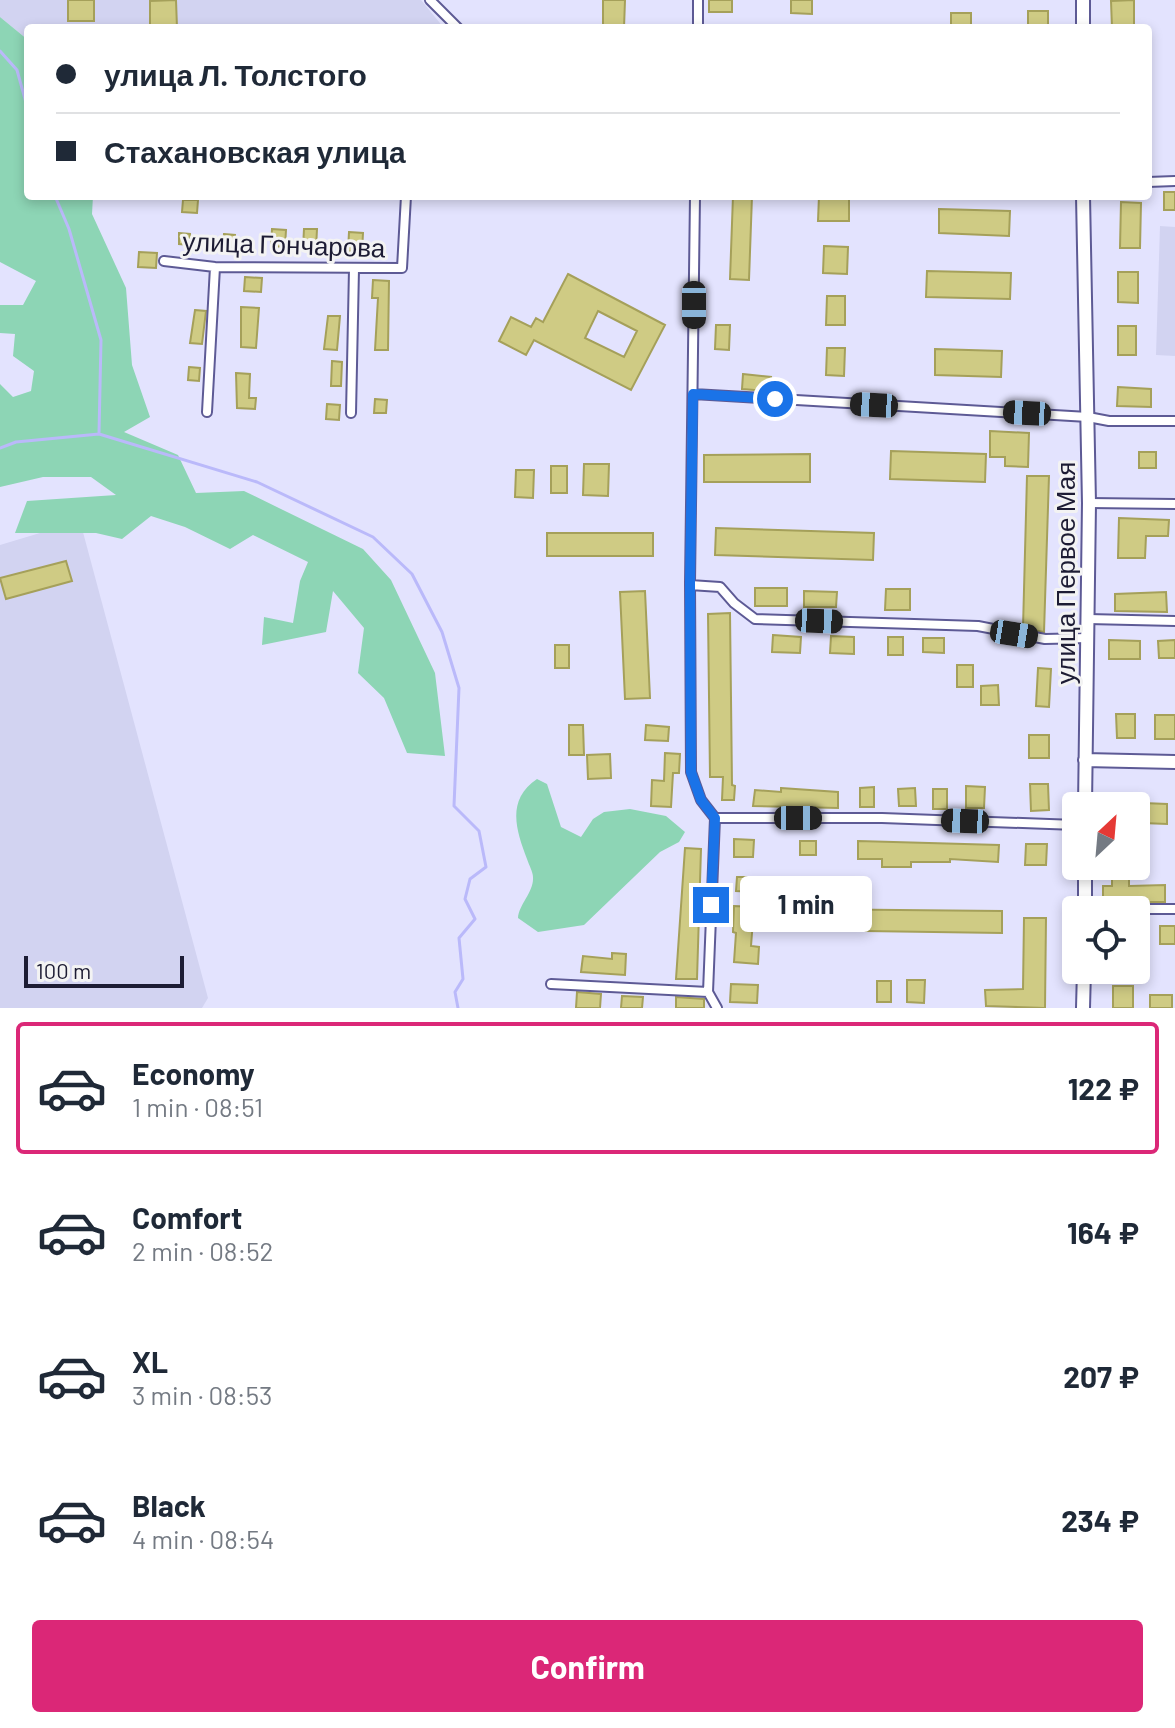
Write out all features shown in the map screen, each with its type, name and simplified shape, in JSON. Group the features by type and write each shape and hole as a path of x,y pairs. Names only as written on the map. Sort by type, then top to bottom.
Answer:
{"street":[{"path":"430,0 454,24"},
{"path":"698,0 698,24"},
{"path":"1083,0 1083,24"},
{"path":"1152,182 1175,181"},
{"name":"улица Гончарова","path":"164,261 215,267 402,268 406,200"},
{"path":"695,200 691,772 701,800 715,818 708,992 717,1008"},
{"name":"улица Первое Мая","path":"1083,200 1089,503 1085,792"},
{"path":"207,412 215,267"},
{"path":"351,413 354,269"},
{"path":"693,394 1088,417 1109,421 1175,421"},
{"path":"1089,503 1175,504"},
{"path":"690,585 720,587 755,619 978,626 1045,639 1088,638"},
{"path":"1088,619 1175,621"},
{"path":"1085,760 1175,762"},
{"path":"715,818 882,818 1062,824"},
{"path":"1150,909 1175,909"},
{"path":"551,984 708,992"},
{"path":"1083,1008 1084,984"}],"shaded area":[{"path":"0,0 421,0 441,24 24,24 24,37 0,17"},
{"path":"1160,226 1175,227 1175,356 1156,355"},
{"path":"80,521 208,998 202,1008 0,1008 0,578 0,545","holes":["66,561 71,582 5,598 0,578"]}],"green space":[{"path":"0,17 24,37 24,200 93,200 92,214 126,288 132,365 150,417 124,432 178,455 196,493 244,491 363,549 391,580 435,673 445,756 407,753 384,698 358,673 364,628 333,591 326,632 262,645 264,617 293,623 300,581 308,562 253,535 230,549 185,527 151,516 122,539 96,533 15,533 27,501 116,495 91,477 43,477 0,487 0,384 13,397 31,391 34,371 13,356 15,334 0,333 0,305 23,305 36,281 0,262"},
{"path":"537,779 547,784 561,827 581,837 593,819 604,812 630,809 666,816 685,832 679,842 660,852 584,925 538,932 518,918 533,877 516,816 521,796"}],"building":[{"path":"68,0 94,0 94,21 68,21"},
{"path":"176,0 177,24 150,24 150,1"},
{"path":"603,0 625,0 624,24 603,24"},
{"path":"709,0 732,0 732,12 709,12"},
{"path":"791,0 812,0 812,14 791,13"},
{"path":"1134,0 1134,24 1112,24 1111,1"},
{"path":"1028,11 1048,11 1048,24 1028,24"},
{"path":"951,13 971,13 971,24 951,24"},
{"path":"1164,192 1175,192 1175,210 1164,210"},
{"path":"183,200 198,200 197,213 182,212"},
{"path":"733,200 752,200 749,280 730,279"},
{"path":"819,200 849,200 849,221 818,221"},
{"path":"1121,202 1141,203 1140,248 1120,248"},
{"path":"939,209 1010,211 1009,236 939,233"},
{"path":"272,229 286,230 285,247 271,246"},
{"path":"304,229 317,229 316,249 303,248"},
{"path":"349,232 363,233 362,252 348,251"},
{"path":"179,233 190,234 189,245 179,244"},
{"path":"224,234 235,235 234,248 223,247"},
{"path":"824,246 848,247 847,274 823,273"},
{"path":"139,252 157,253 156,268 138,267"},
{"path":"927,271 1011,273 1010,299 926,297"},
{"path":"1118,272 1138,272 1138,303 1118,302"},
{"path":"568,274 665,325 631,390 534,340 526,355 499,341 511,317 531,327 536,318 543,322","holes":["598,311 637,331 624,357 585,338"]},
{"path":"245,277 262,278 261,292 244,291"},
{"path":"373,280 389,281 388,350 375,350 378,298 372,298"},
{"path":"827,296 845,296 845,325 826,325"},
{"path":"241,307 259,308 256,348 241,347"},
{"path":"195,310 206,311 202,344 190,343"},
{"path":"328,316 340,316 337,350 324,349"},
{"path":"716,325 730,325 729,350 715,349"},
{"path":"1118,326 1136,326 1136,355 1118,355"},
{"path":"827,348 845,348 844,376 826,375"},
{"path":"935,349 1002,351 1001,377 935,375"},
{"path":"332,361 342,362 341,386 331,386"},
{"path":"189,367 200,368 199,381 188,380"},
{"path":"236,373 250,374 249,398 256,398 255,409 237,408"},
{"path":"743,374 771,377 769,391 742,389"},
{"path":"1118,387 1151,389 1151,407 1117,406"},
{"path":"375,399 387,400 386,413 374,413"},
{"path":"327,404 340,405 339,420 326,419"},
{"path":"990,431 1029,433 1028,467 1005,466 1005,457 990,457"},
{"path":"891,451 986,454 985,482 890,479"},
{"path":"1139,452 1156,452 1156,468 1139,468"},
{"path":"810,454 810,482 704,482 704,455"},
{"path":"584,464 609,464 608,496 583,495"},
{"path":"551,466 567,466 567,493 551,493"},
{"path":"516,470 534,470 533,498 515,497"},
{"path":"1027,476 1049,476 1044,632 1023,628"},
{"path":"1119,518 1169,520 1168,536 1146,536 1145,558 1118,558"},
{"path":"716,528 874,533 873,560 715,555"},
{"path":"547,533 653,533 653,556 547,556"},
{"path":"66,561 72,581 6,599 0,578"},
{"path":"755,588 787,588 787,606 755,606"},
{"path":"886,589 910,589 910,610 885,610"},
{"path":"645,591 650,698 625,699 620,592"},
{"path":"804,591 837,592 836,607 804,607"},
{"path":"1166,592 1167,612 1115,611 1115,594"},
{"path":"730,613 732,785 735,786 734,800 722,800 723,777 710,777 708,614"},
{"path":"773,635 801,637 800,653 772,652"},
{"path":"831,636 854,637 854,654 830,653"},
{"path":"888,637 903,637 903,655 888,655"},
{"path":"923,638 944,638 944,653 923,652"},
{"path":"1109,640 1140,641 1140,659 1109,659"},
{"path":"1175,640 1175,658 1159,658 1158,641"},
{"path":"555,645 569,645 569,668 555,668"},
{"path":"957,665 973,665 973,687 957,687"},
{"path":"1038,668 1051,669 1049,707 1036,706"},
{"path":"998,685 999,705 981,705 981,686"},
{"path":"1116,714 1135,714 1135,738 1117,738"},
{"path":"1155,715 1175,715 1175,739 1155,739"},
{"path":"569,725 583,725 584,755 569,755"},
{"path":"646,725 669,727 668,741 645,740"},
{"path":"1029,735 1049,735 1049,758 1029,758"},
{"path":"665,753 680,754 679,773 673,773 671,807 651,806 652,780 664,781"},
{"path":"610,754 611,778 588,779 587,755"},
{"path":"1030,784 1048,784 1049,810 1031,811"},
{"path":"966,786 985,787 984,808 966,808"},
{"path":"874,787 874,807 860,807 860,788"},
{"path":"781,788 838,792 838,808 753,806 755,790 781,792"},
{"path":"915,788 916,806 899,806 898,789"},
{"path":"933,789 947,789 947,809 933,809"},
{"path":"1150,803 1167,804 1167,824 1150,823"},
{"path":"734,839 754,840 753,857 734,857"},
{"path":"800,841 816,841 816,855 800,855"},
{"path":"858,841 999,845 998,862 950,859 950,862 911,862 911,867 882,867 882,859 858,859"},
{"path":"1026,844 1047,844 1046,865 1025,865"},
{"path":"685,848 701,849 697,979 676,979"},
{"path":"737,877 755,877 755,892 736,891"},
{"path":"1112,880 1129,880 1129,886 1165,885 1165,902 1150,902 1150,896 1103,896 1103,886 1112,886"},
{"path":"734,906 754,907 751,946 759,947 758,964 734,962"},
{"path":"796,909 1002,911 1002,933 796,930"},
{"path":"1024,918 1046,918 1045,1008 986,1006 985,990 1023,989"},
{"path":"1160,926 1175,926 1175,944 1160,944"},
{"path":"612,953 626,954 625,975 581,972 583,956 612,959"},
{"path":"907,980 925,980 924,1003 907,1002"},
{"path":"877,981 891,981 891,1002 877,1002"},
{"path":"731,984 758,985 757,1003 730,1002"},
{"path":"1113,986 1133,986 1133,1008 1113,1008"},
{"path":"577,992 601,994 600,1008 576,1008"},
{"path":"1150,995 1172,995 1172,1008 1150,1008"},
{"path":"622,996 643,997 642,1008 621,1008"},
{"path":"676,997 704,999 704,1008 676,1008"}],"waterway":[{"path":"0,51 17,70 24,95"},
{"path":"57,200 69,229 101,340 99,433"},
{"path":"0,448 16,442 99,434 257,482 373,537 412,574 442,632 459,688 454,806 479,831 486,867 470,879 465,899 475,919 459,938 463,979 455,992 458,1008"}],"route":[{"path":"711,905 715,818 701,800 691,772 693,394 775,399"}]}
